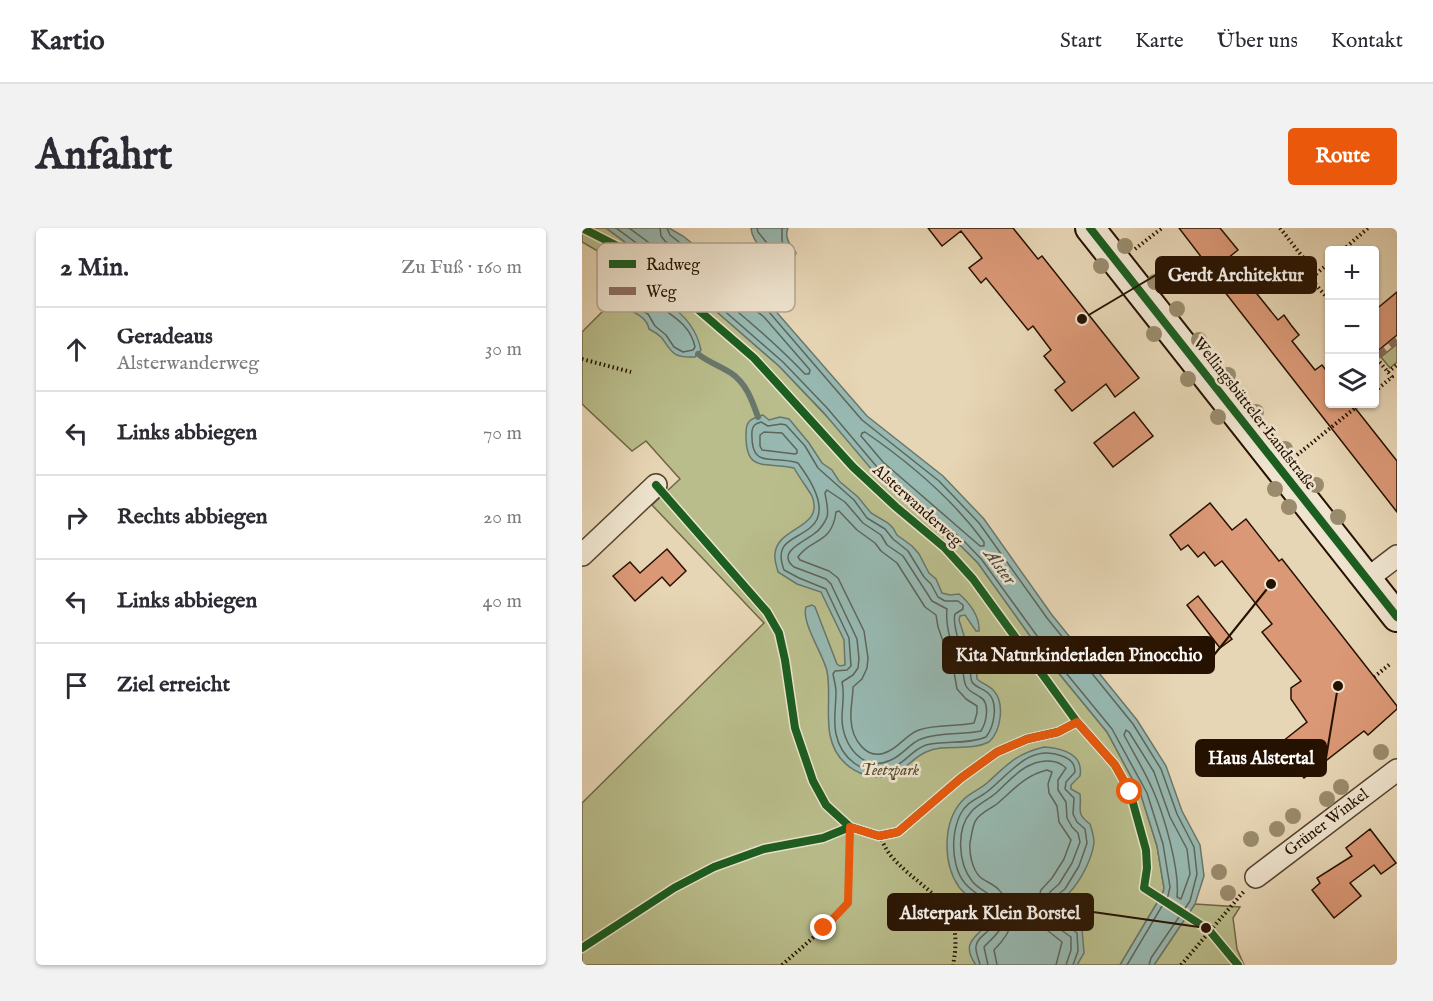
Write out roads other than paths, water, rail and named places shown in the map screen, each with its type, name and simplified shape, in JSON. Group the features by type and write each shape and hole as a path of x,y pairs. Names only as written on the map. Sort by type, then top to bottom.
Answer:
{"main road":[{"name":"Wellingsbütteler Landstraße","path":"1090,228 1397,617"}],"street":[{"path":"582,555 656,485"},
{"path":"1367,579 1397,556"},
{"name":"Grüner Winkel","path":"1256,877 1397,770"}],"water":[{"path":"606,228 669,228 692,243 626,243"},
{"path":"751,228 788,228 787,238 790,243 757,243"},
{"path":"633,312 678,312 694,330 701,350 695,357 678,356 662,338 649,329 644,319"},
{"name":"Alster","path":"717,312 776,312 867,416 943,476 984,519 1052,615 1137,720 1166,766 1182,811 1200,845 1204,876 1195,904 1154,965 1120,965 1164,888 1157,846 1141,795 1107,732 1043,654 978,563 873,471 824,413 779,366"},
{"path":"763,415 769,420 780,417 789,419 822,463 832,470 839,481 858,497 871,513 888,523 897,535 912,546 929,573 936,579 942,593 959,594 970,606 978,621 979,631 976,631 965,615 960,616 959,620 971,657 976,664 977,679 994,691 1000,703 999,724 989,742 973,747 933,749 922,754 900,771 885,776 874,776 854,770 839,756 830,735 827,671 809,629 805,613 806,607 812,605 815,607 837,664 840,666 845,665 844,640 821,592 797,584 778,572 775,559 778,545 783,538 812,515 814,507 812,496 794,468 759,464 749,455 747,425 752,419"},
{"path":"1044,747 1064,751 1079,762 1080,776 1071,785 1071,789 1080,794 1080,811 1082,817 1090,824 1093,834 1094,843 1085,870 1061,901 1060,906 1060,913 1082,929 1084,953 1077,965 976,965 969,948 974,937 988,922 990,915 959,887 954,878 947,844 951,820 962,801 1013,760"}],"waterway":[{"path":"698,354 731,373 741,382 751,398 758,417"}],"place":[{"name":"Gerdt Architektur","path":"1082,319"},
{"name":"Kita Naturkinderladen Pinocchio","path":"1271,584"},
{"name":"Haus Alstertal","path":"1338,686"},
{"name":"Alsterpark Klein Borstel","path":"1206,928"}],"park label":[{"name":"Teetzpark","path":"890,771"}]}
